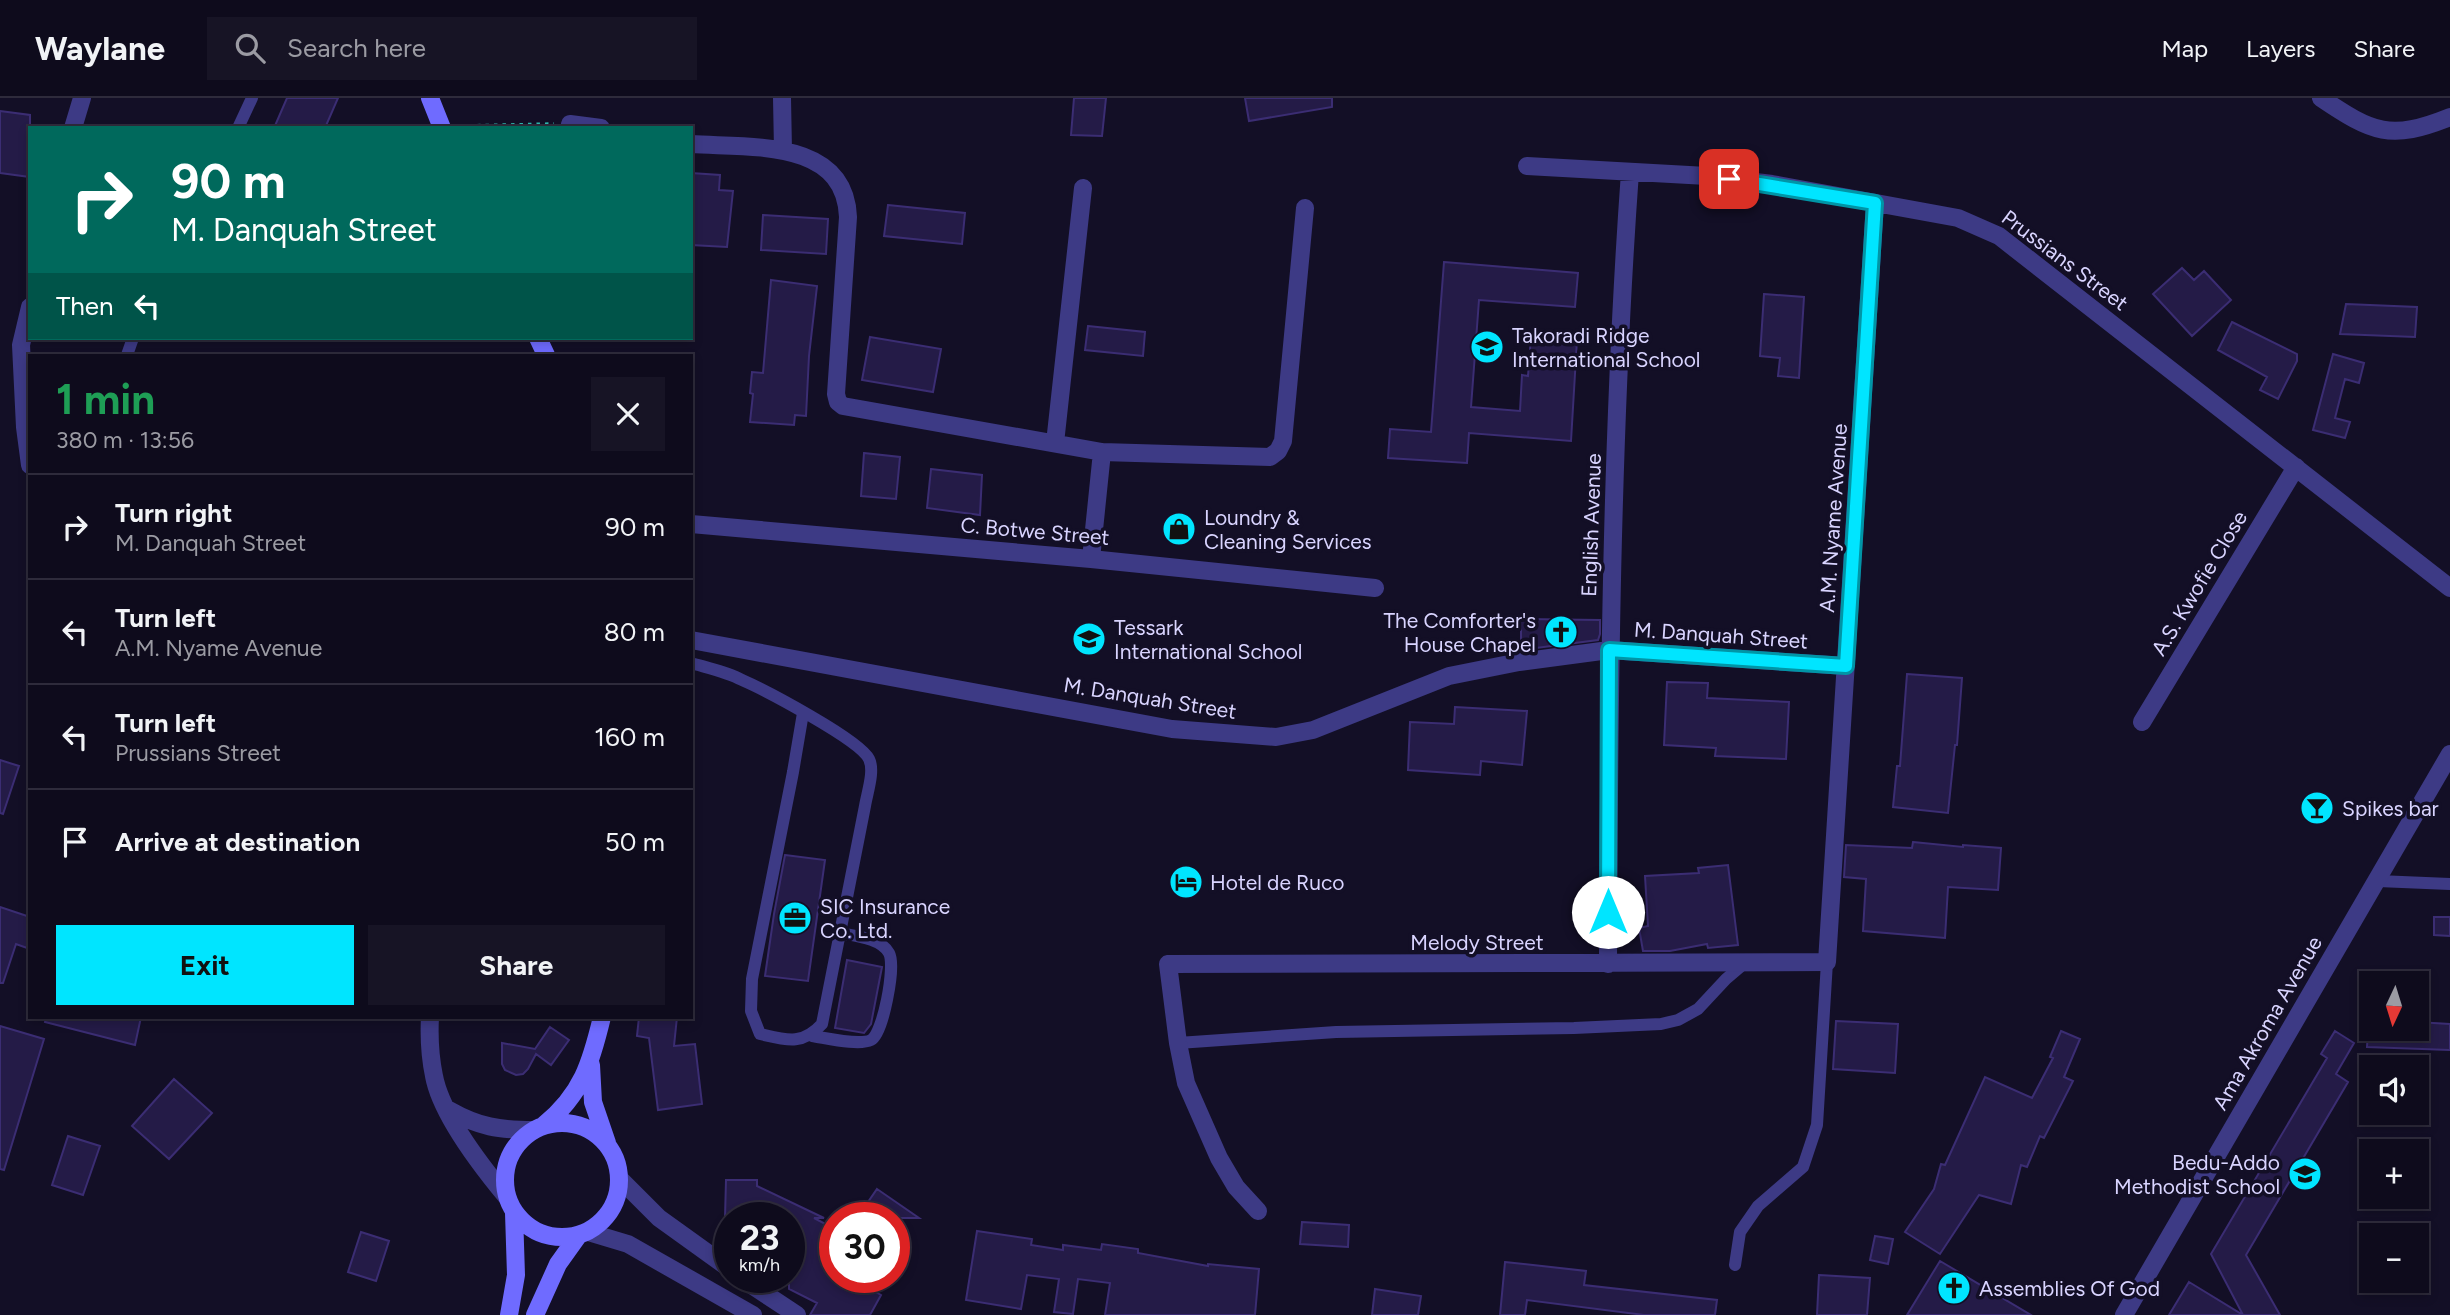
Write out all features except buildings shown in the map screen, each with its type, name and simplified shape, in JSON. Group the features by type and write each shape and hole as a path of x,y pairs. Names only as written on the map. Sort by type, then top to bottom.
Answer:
{"street":[{"path":"74,126 82,98"},
{"path":"430,98 442,126"},
{"path":"782,98 783,150"},
{"path":"2321,98 2347,115 2382,132 2420,129 2450,117"},
{"path":"570,124 586,126"},
{"path":"693,144 783,150 829,169 840,182 848,200 838,402 843,406 1102,452 1270,457 1279,451 1283,441 1305,208"},
{"name":"Prussians Street","path":"1527,166 1720,177 1958,218 1999,236 2450,588"},
{"name":"English Avenue","path":"1608,964 1609,650 1623,275 1630,172"},
{"path":"1055,443 1083,188"},
{"name":"A.M. Nyame Avenue","path":"1827,962 1875,203"},
{"path":"28,315 21,345 28,450"},
{"path":"1091,559 1102,452"},
{"name":"A.S. Kwofie Close","path":"2142,722 2295,467"},
{"name":"C. Botwe Street","path":"693,524 1091,559 1375,588"},
{"name":"M. Danquah Street","path":"693,640 1172,729 1276,737 1313,730 1449,676 1519,662 1609,650 1846,666"},
{"name":"Ama Akroma Avenue","path":"2124,1315 2450,754"},
{"name":"Melody Street","path":"1178,1043 1168,964 1827,962"},
{"path":"430,1019 434,1078 446,1108 482,1167 526,1226 542,1234 560,1238 583,1234 628,1244 753,1315"},
{"path":"509,1315 516,1275 510,1205 504,1177 508,1158 518,1142 562,1110 579,1087 591,1060 601,1019"},
{"path":"1178,1043 1186,1083 1219,1157 1241,1195 1258,1211"},
{"path":"535,1315 558,1264 583,1234 601,1222 612,1210 618,1195 620,1178 616,1161 593,1102 591,1060"},
{"path":"446,1108 471,1122 500,1130 538,1129 565,1123 582,1126 597,1134 608,1146"},
{"path":"620,1178 659,1218 714,1258"},
{"path":"764,1293 797,1315"}],"lane":[{"path":"239,126 253,98"},
{"path":"693,664 740,678 862,750 870,760 870,776 822,1024 811,1036"},
{"path":"803,713 752,979 751,1012 760,1034 790,1041 811,1036 868,1042 876,1037 891,966 890,954 882,945 840,933"},
{"path":"2378,881 2450,884"},
{"path":"1178,1043 1336,1032 1661,1024 1678,1020 1698,1009 1747,961"},
{"path":"1735,1265 1740,1232 1758,1206 1803,1167 1816,1125 1827,962"}],"path":[{"path":"485,126 570,124"}],"place":[{"name":"Takoradi Ridge International School","path":"1487,347"},
{"name":"Loundry & Cleaning Services","path":"1179,529"},
{"name":"The Comforter's House Chapel","path":"1561,632"},
{"name":"Tessark International School","path":"1089,639"},
{"name":"Spikes bar","path":"2317,808"},
{"name":"Hotel de Ruco","path":"1186,882"},
{"name":"SIC Insurance Co. Ltd.","path":"795,918"},
{"name":"Bedu-Addo Methodist School","path":"2305,1174"},
{"name":"Assemblies Of God","path":"1954,1288"}],"route":[{"path":"1608,912 1609,650 1846,666 1875,203 1729,179"}]}
